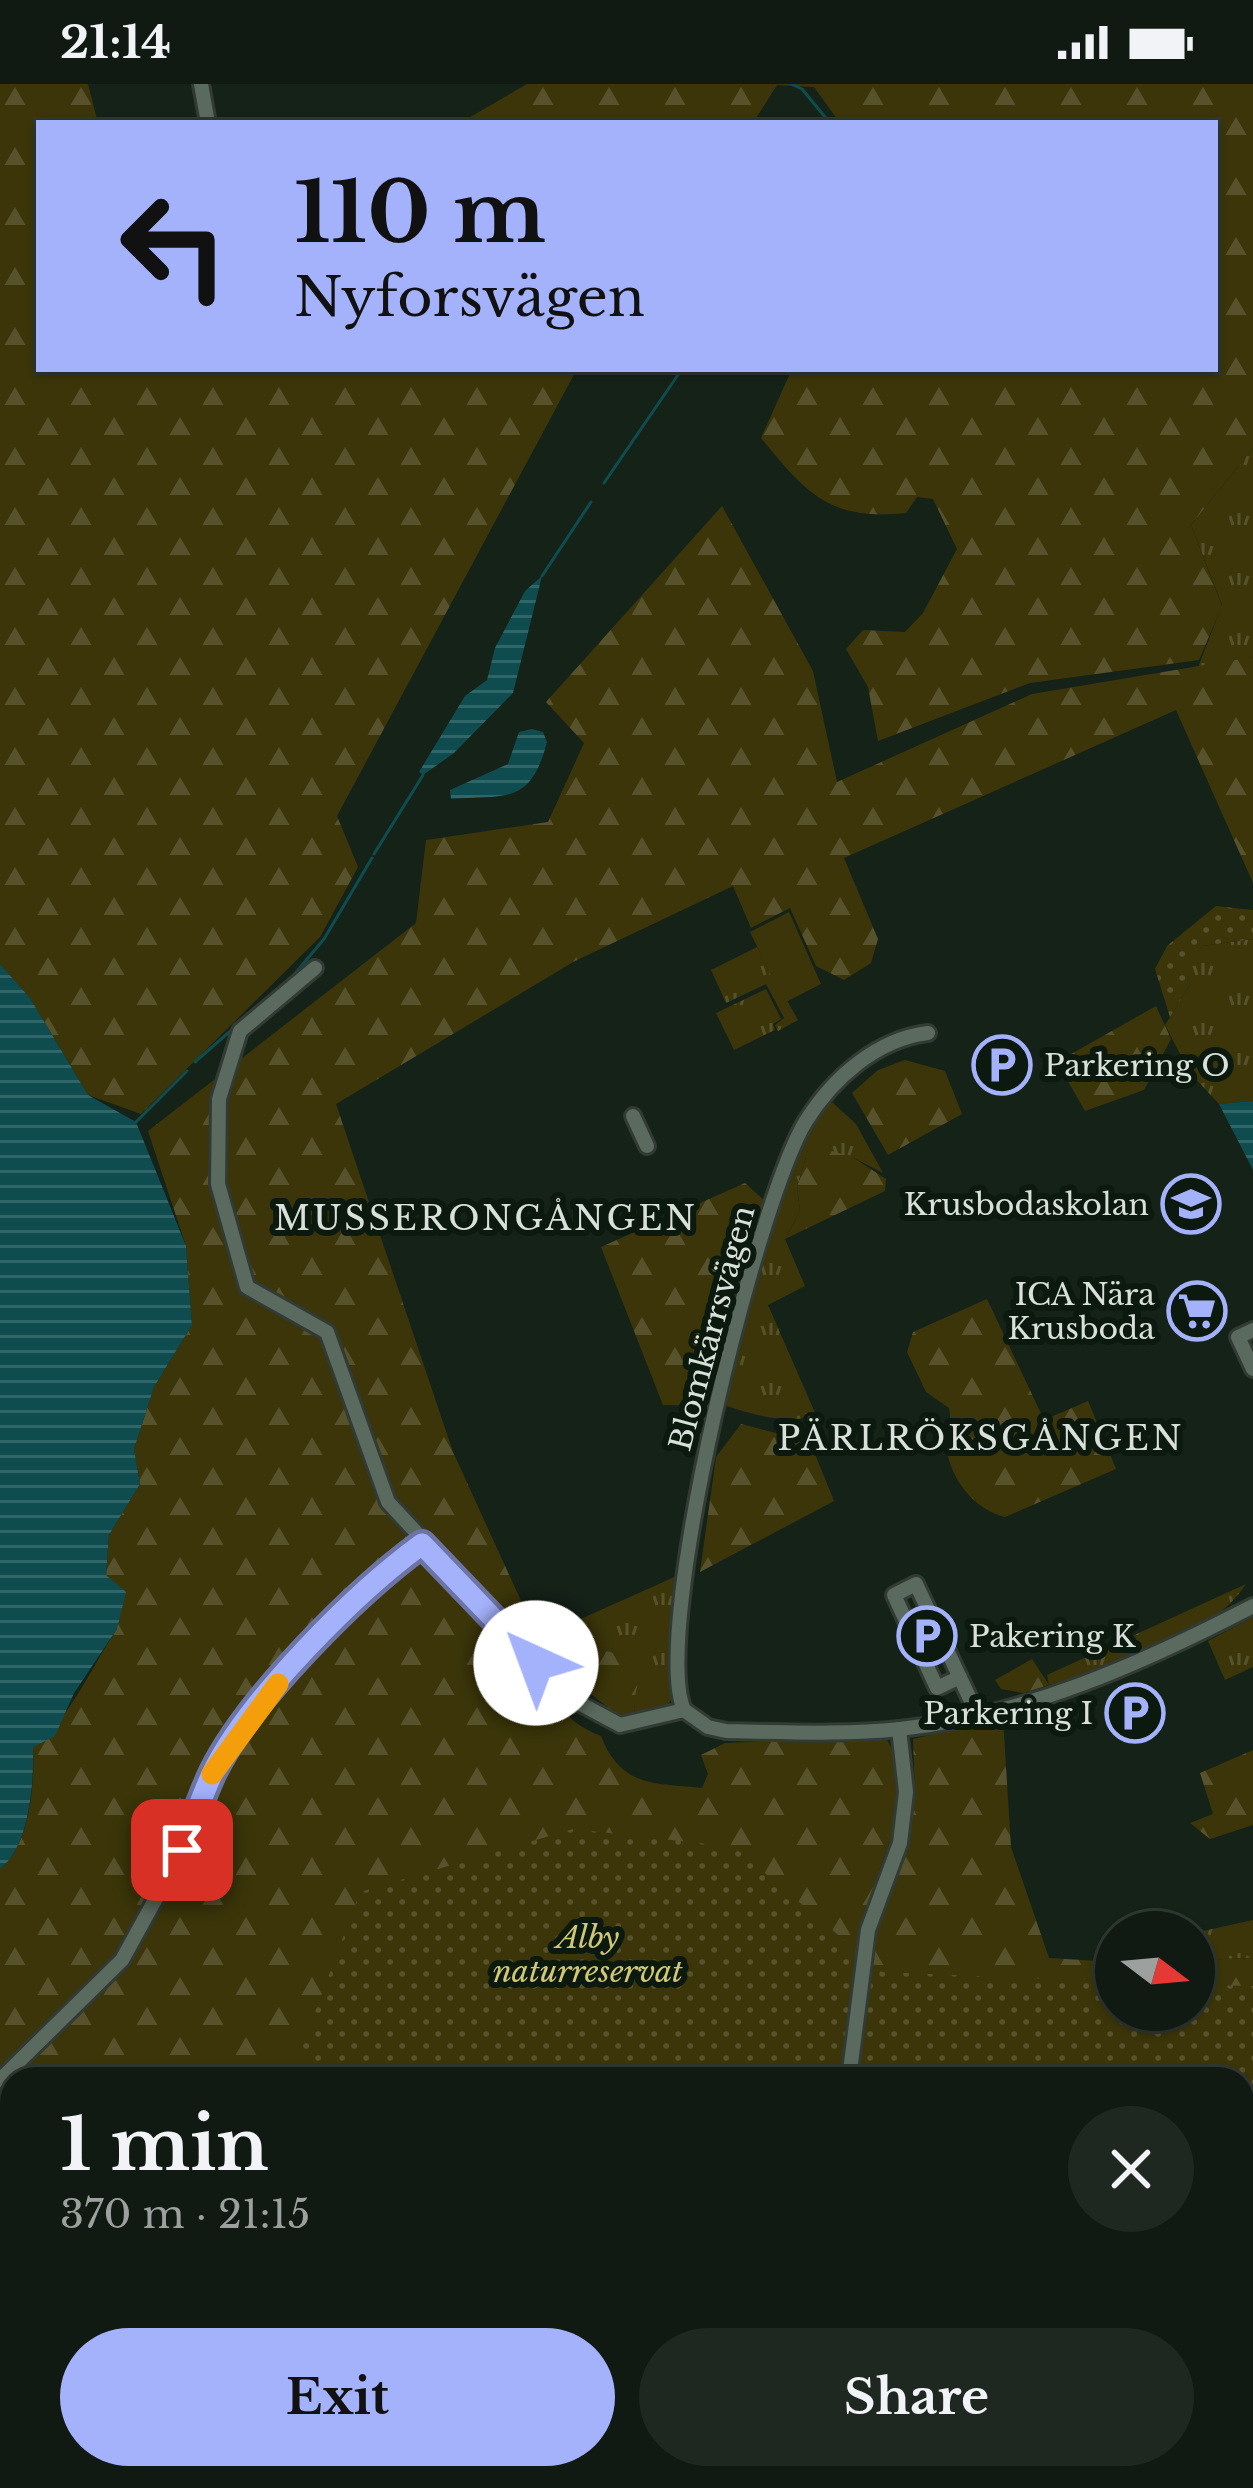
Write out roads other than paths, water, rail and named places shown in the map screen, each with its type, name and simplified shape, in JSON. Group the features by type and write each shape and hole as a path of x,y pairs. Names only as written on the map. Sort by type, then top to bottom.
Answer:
{"street":[{"path":"201,84 207,120"},
{"path":"315,968 241,1031 219,1099 218,1184 247,1287 327,1332 388,1502 422,1544 579,1703 620,1725 685,1710 708,1727 726,1730 899,1729 978,1716 1090,1682 1253,1606"},
{"name":"Blomkärrsvägen","path":"685,1710 684,1586 706,1444 785,1166 805,1123 848,1071 900,1037 928,1033"},
{"path":"633,1115 647,1146"},
{"path":"1253,1330 1238,1336 1253,1369"},
{"path":"13,2067 122,1960 182,1850 215,1768 264,1703 338,1616 422,1544"},
{"path":"960,1677 938,1688 894,1595 916,1584 960,1677 978,1716"},
{"path":"851,2067 868,1930 900,1843 906,1792 899,1729"}],"water":[{"path":"542,576 513,693 454,753 423,775 419,772 465,696 487,680 495,648 525,591"},
{"path":"519,732 543,732 547,742 532,778 523,787 501,796 451,799 450,790 508,764"},
{"path":"0,964 30,998 88,1095 136,1122 186,1246 192,1325 154,1387 134,1449 140,1484 109,1535 106,1575 126,1592 117,1629 74,1693 55,1736 33,1747 24,1830 0,1869"},
{"path":"1253,1101 1253,1170 1219,1104"}],"waterway":[{"path":"791,84 802,89 828,120"},
{"path":"604,483 680,372"},
{"path":"542,576 591,502"},
{"path":"374,854 423,775"},
{"path":"195,1062 292,977 324,939 372,858"},
{"path":"136,1122 187,1071"}],"place":[{"name":"Parkering O","path":"1002,1065"},
{"name":"Krusbodaskolan","path":"1191,1204"},
{"name":"ICA Nära Krusboda","path":"1197,1311"},
{"name":"Pakering K","path":"927,1636"},
{"name":"Parkering I","path":"1135,1713"}],"district":[{"name":"MUSSERONGÅNGEN","path":"486,1218"},
{"name":"PÄRLRÖKSGÅNGEN","path":"981,1438"}],"park label":[{"name":"Alby naturreservat","path":"588,1954"}]}
